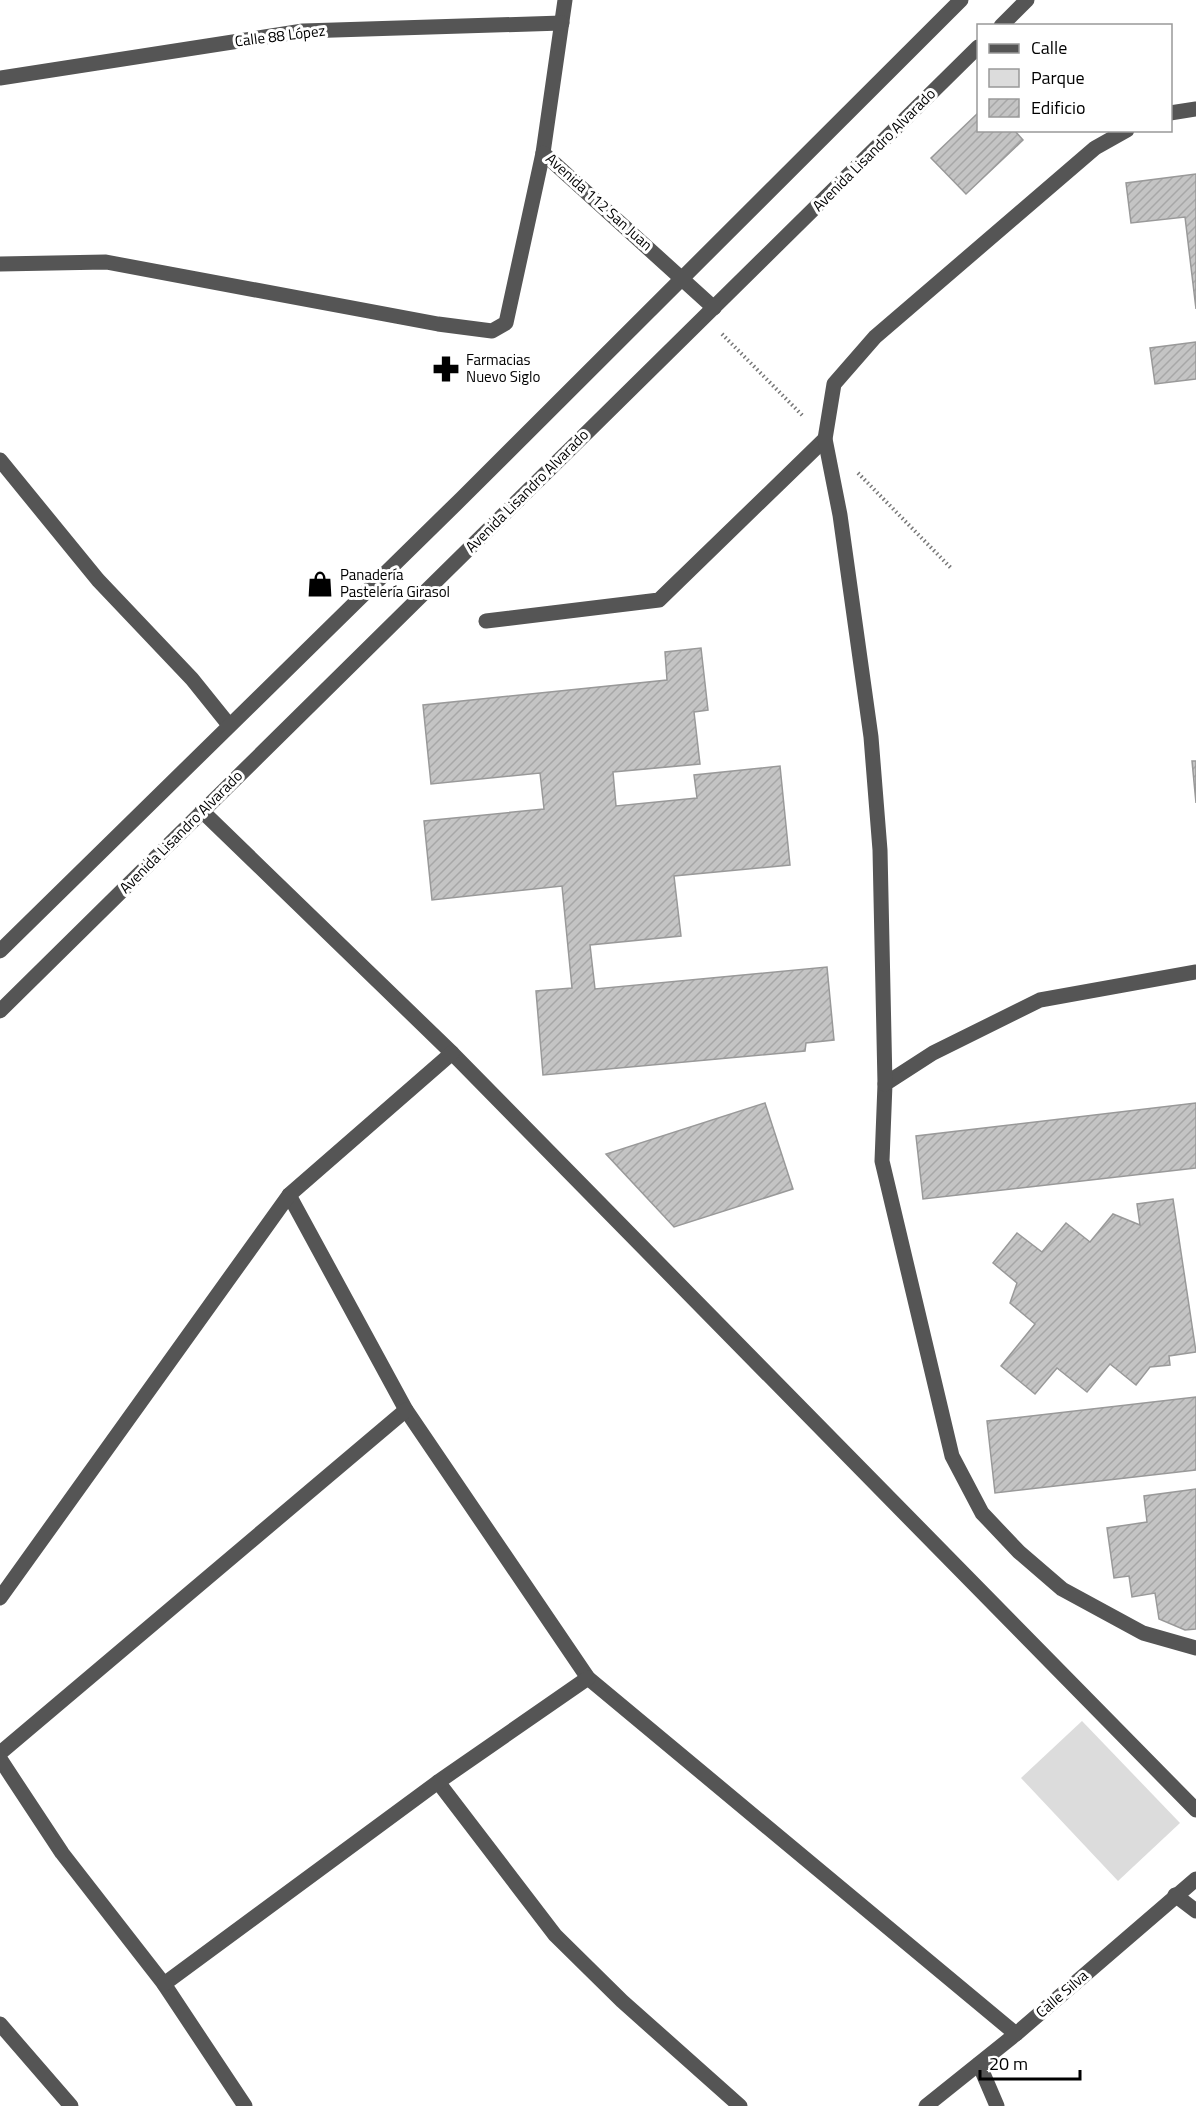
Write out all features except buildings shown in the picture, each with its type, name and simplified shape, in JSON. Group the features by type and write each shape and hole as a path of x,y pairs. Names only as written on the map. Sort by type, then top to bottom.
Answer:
{"street":[{"name":"Avenida 112 San Juan","path":"565,0 543,153 683,277 714,308"},
{"path":"0,951 961,0"},
{"path":"1003,24 1027,0"},
{"name":"Calle 88 López","path":"0,78 303,31 562,23"},
{"name":"Avenida Lisandro Alvarado","path":"0,1011 977,48"},
{"path":"1172,113 1196,109"},
{"path":"1123,132 1095,148 875,337 834,384 825,439 840,515 872,737 880,850 885,1084 882,1161 952,1456 982,1513 1019,1552 1062,1589 1143,1633 1196,1648"},
{"path":"0,264 106,262 438,324 492,331 506,323 543,153"},
{"path":"486,621 658,600 825,439"},
{"path":"0,459 98,580 192,679 229,725"},
{"path":"202,811 452,1053 1196,1809"},
{"path":"885,1084 933,1053 1040,1000 1196,972"},
{"path":"0,1598 289,1195 452,1053"},
{"path":"289,1195 405,1410 588,1678 1016,2034"},
{"path":"0,1753 405,1410"},
{"path":"164,1984 438,1782 588,1678"},
{"path":"0,1760 62,1853 164,1984 245,2106"},
{"path":"438,1782 555,1935 622,2001 740,2106"},
{"name":"Calle Silva","path":"926,2106 1016,2034 1196,1879"},
{"path":"1174,1896 1196,1911"},
{"path":"0,2024 71,2106"},
{"path":"979,2064 996,2106"}],"green space":[{"path":"1082,1721 1180,1823 1118,1881 1021,1778"}],"place":[{"name":"Farmacias Nuevo Siglo","path":"446,369"},
{"name":"Panadería Pastelería Girasol","path":"320,584"}]}
